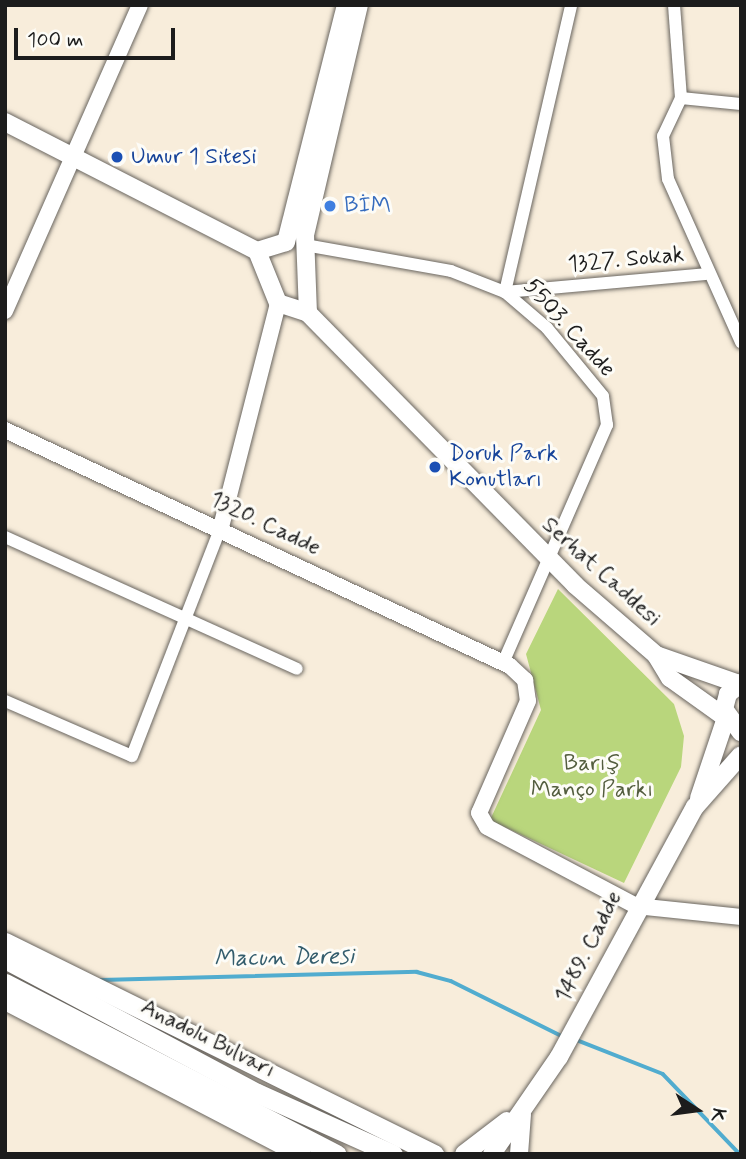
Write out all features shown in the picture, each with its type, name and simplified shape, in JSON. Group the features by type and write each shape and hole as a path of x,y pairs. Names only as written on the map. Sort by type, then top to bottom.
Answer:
{"main road":[{"path":"286,242 346,5"},
{"path":"308,313 305,240 359,5"},
{"path":"5,122 257,251 278,303"},
{"path":"257,251 286,242"},
{"path":"286,242 308,268"},
{"name":"Serhat Caddesi","path":"278,303 308,313 551,561 656,655"},
{"path":"656,655 740,684"},
{"path":"656,655 670,678 741,732"},
{"name":"1489. Cadde","path":"695,807 726,718 724,701 740,684"},
{"name":"1489. Cadde","path":"492,1154 559,1057 636,906 695,807 741,755"},
{"path":"5,942 434,1154"},
{"name":"Anadolu Bulvarı","path":"5,959 257,1093 386,1151"},
{"name":"Anadolu Bulvarı","path":"5,983 335,1154"},
{"path":"5,1000 301,1154"},
{"path":"519,1154 523,1107"},
{"name":"1489. Cadde","path":"464,1154 523,1107"}],"street":[{"path":"7,301 70,153 140,5"},
{"name":"5503. Cadde","path":"503,663 551,561 607,425 603,396 547,328 505,292 571,5"},
{"path":"674,5 681,98 663,136 668,179 705,274 741,342"},
{"path":"681,98 741,104"},
{"name":"1327. Sokak","path":"305,240 451,271 505,292 705,274"},
{"path":"5,701 132,756 221,527 278,303"},
{"name":"1320. Cadde","path":"5,430 221,527 503,663"},
{"path":"5,537 297,668"},
{"path":"503,663 525,680 527,701 480,813 487,827 636,906 741,917"}],"green space":[{"name":"Barış Manço Parkı","path":"558,589 674,704 684,736 681,767 624,883 490,820 541,710 526,654"}],"waterway":[{"name":"Macun Deresi","path":"101,980 417,972 451,981 560,1035"},
{"name":"Macun Deresi","path":"579,1041 663,1074 740,1154"}],"place":[{"name":"Umur 1 Sitesi","path":"117,157"},
{"name":"BİM","path":"330,206"},
{"name":"Doruk Park Konutları","path":"435,467"}]}
